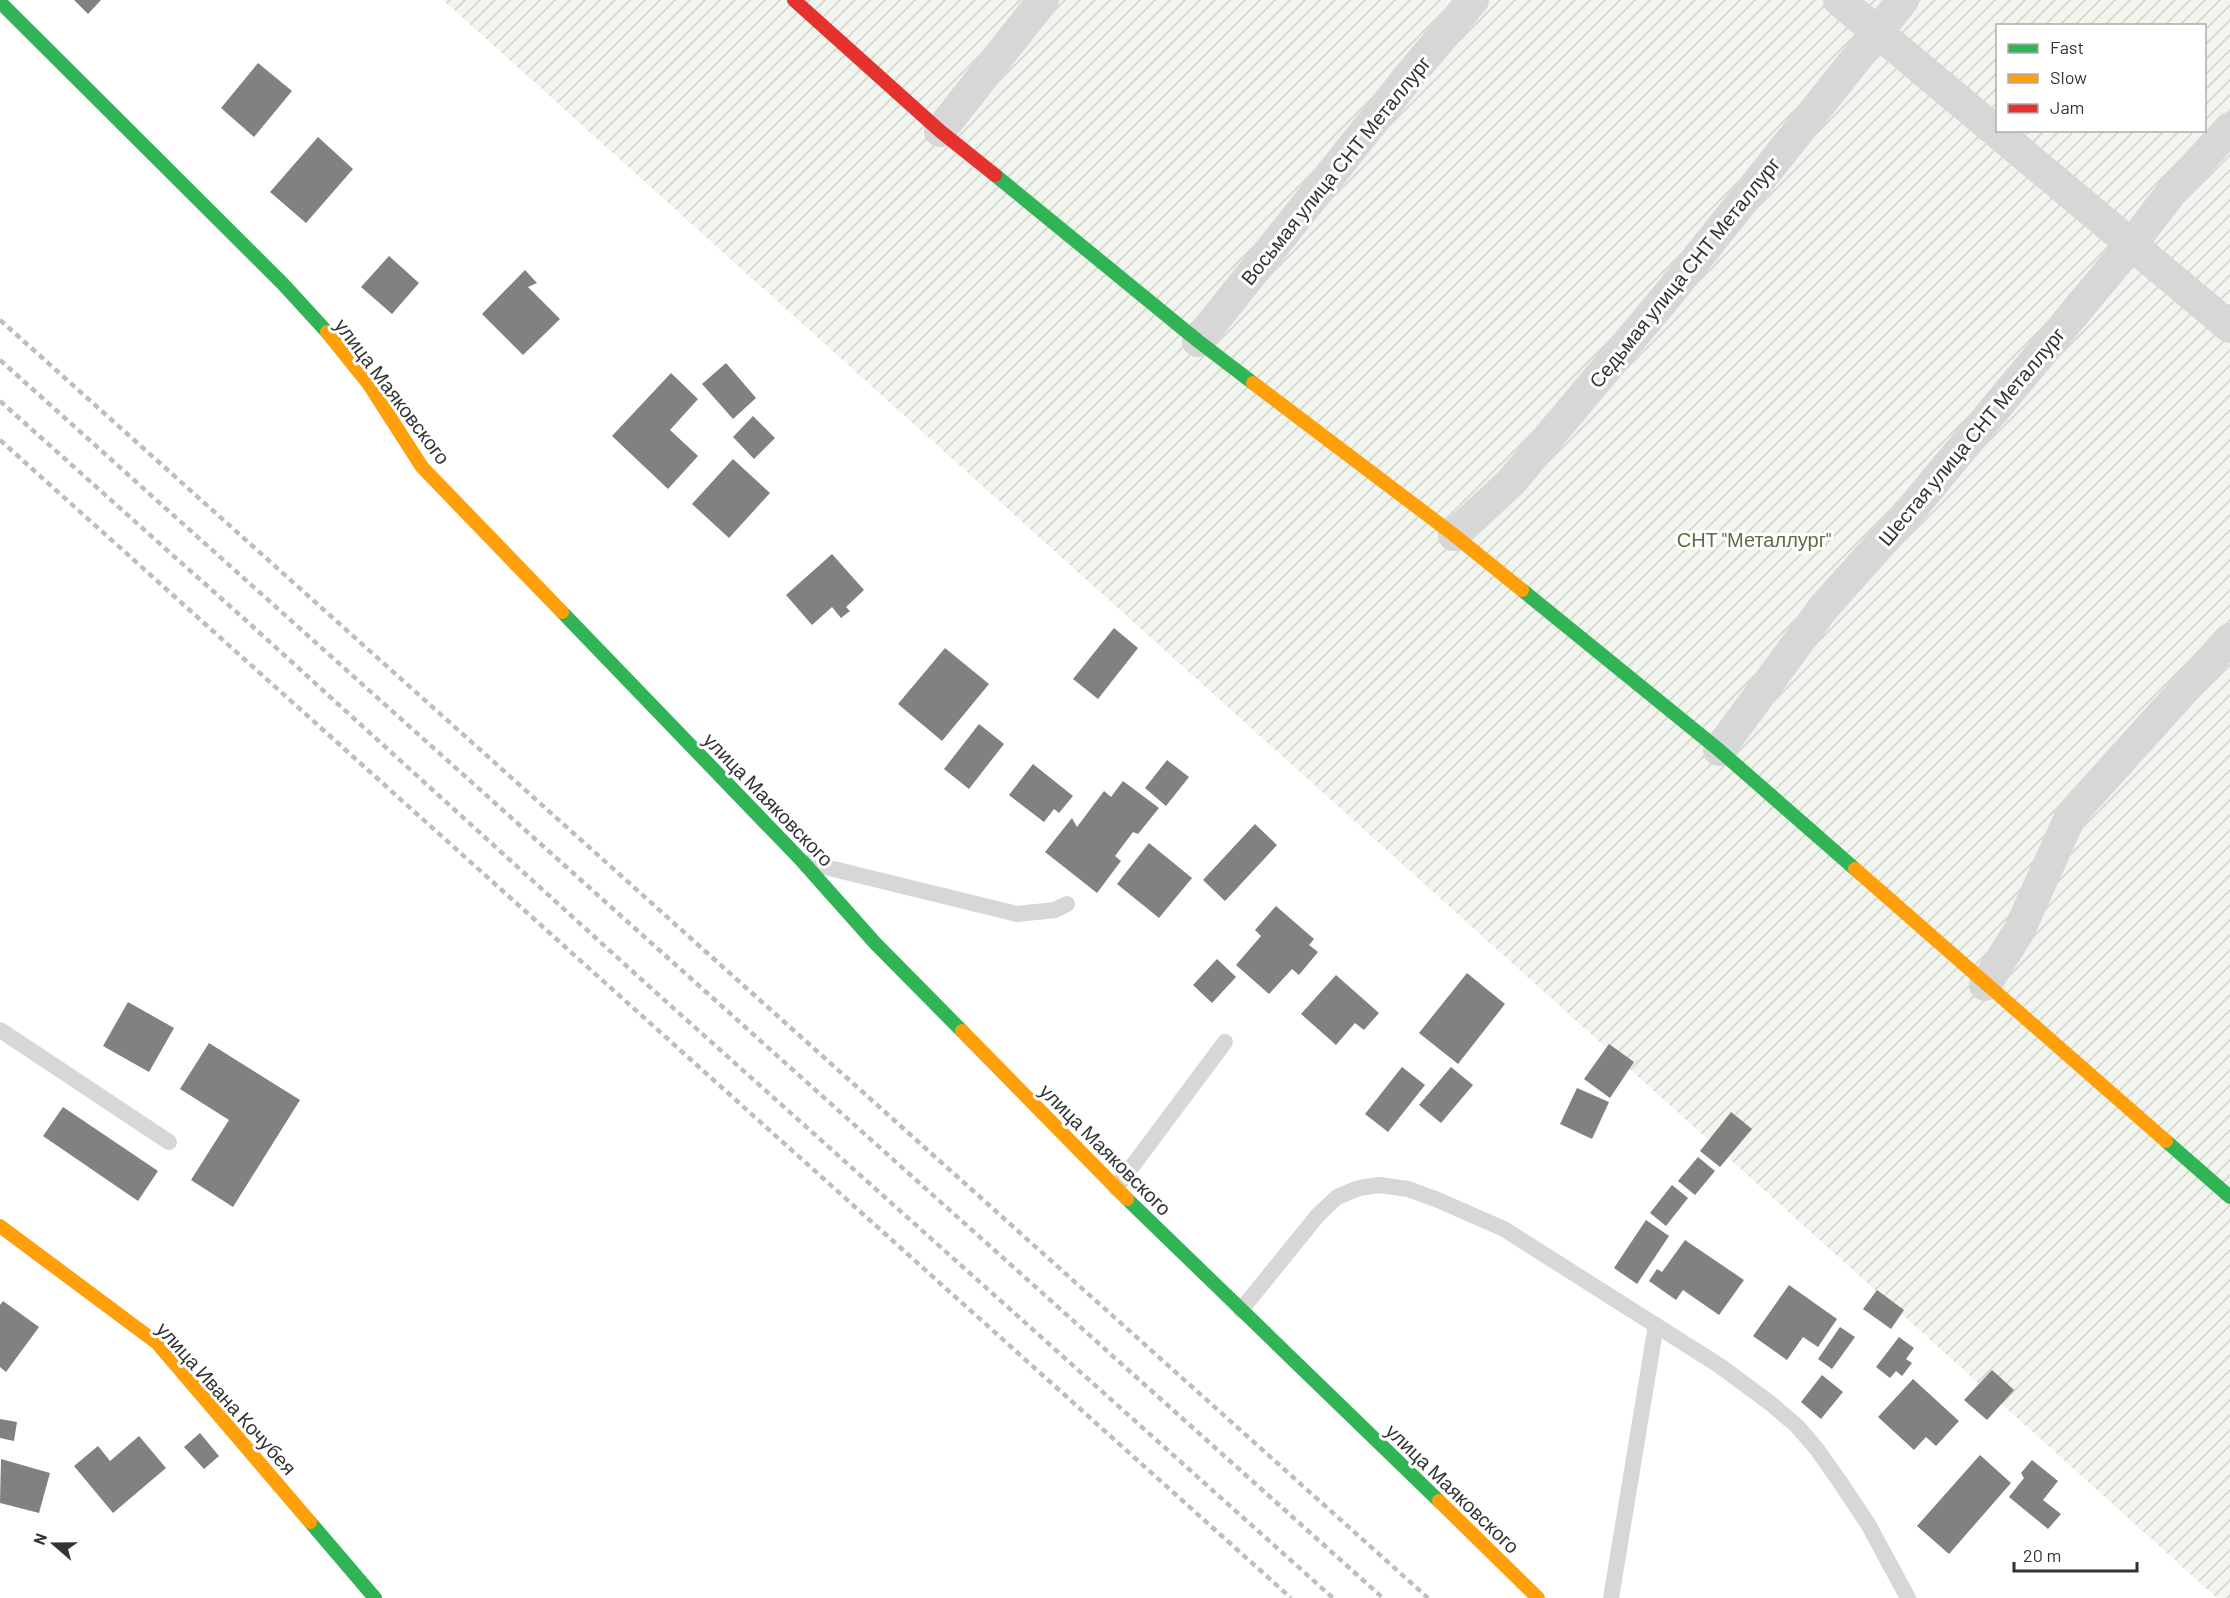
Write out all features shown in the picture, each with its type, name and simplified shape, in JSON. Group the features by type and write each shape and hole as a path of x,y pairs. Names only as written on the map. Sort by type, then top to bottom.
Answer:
{"street":[{"path":"794,0 940,131 1198,341 1454,535 1719,750 1985,985 2225,1183"},
{"path":"940,131 1043,0"},
{"name":"Восьмая улица СНТ Металлург","path":"1198,341 1410,75 1473,0"},
{"path":"1839,0 1996,131"},
{"name":"Седьмая улица СНТ Металлург","path":"1454,535 1511,482 1667,296 1903,0"},
{"name":"улица Маяковского","path":"0,2 283,284 331,337 368,383 422,467 802,861 875,943 1116,1188 1538,1598"},
{"name":"Шестая улица СНТ Металлург","path":"1719,750 1824,607 1915,505 2131,245 2174,189 2230,128"},
{"path":"1997,132 2230,327"},
{"path":"1985,985 2019,931 2071,816 2230,639"},
{"name":"улица Ивана Кочубея","path":"0,1226 157,1344 375,1598"}],"lane":[{"path":"802,861 1017,914 1054,910 1067,904"},
{"path":"1,1035 169,1142"},
{"path":"1116,1188 1225,1042"},
{"path":"1241,1310 1318,1215 1337,1197 1359,1188 1378,1185 1408,1190 1504,1229 1720,1366 1797,1426 1816,1448 1868,1524 1908,1598"},
{"path":"1611,1598 1656,1325"}],"green space":[{"name":"СНТ \"Металлург\"","path":"443,0 2230,0 2230,1598 2217,1598"}],"building":[{"path":"74,0 101,0 88,14"},
{"path":"258,63 292,91 254,137 221,108"},
{"path":"318,137 353,169 306,223 270,192"},
{"path":"389,256 419,283 392,314 361,287"},
{"path":"525,270 537,283 528,287 560,319 523,355 482,314"},
{"path":"726,363 756,398 733,419 702,384"},
{"path":"671,373 698,399 670,430 698,456 668,489 612,436"},
{"path":"753,416 775,438 754,459 733,437"},
{"path":"733,459 770,493 729,538 692,504"},
{"path":"832,554 864,590 846,607 850,611 841,618 832,607 812,625 786,595"},
{"path":"1114,628 1138,648 1098,699 1073,679"},
{"path":"945,648 989,684 942,741 898,704"},
{"path":"979,724 1004,744 969,789 944,769"},
{"path":"1167,760 1189,777 1166,806 1145,788"},
{"path":"1033,764 1073,796 1059,813 1054,809 1044,822 1009,795"},
{"path":"1123,781 1159,808 1138,834 1133,832 1115,856 1121,861 1097,893 1045,852 1072,818 1077,827 1104,791 1111,797"},
{"path":"1255,824 1277,845 1225,901 1203,880"},
{"path":"1149,843 1192,878 1159,918 1117,884"},
{"path":"1276,906 1314,939 1309,945 1318,952 1299,975 1292,969 1269,994 1236,965 1261,936 1255,930"},
{"path":"1217,959 1236,977 1212,1003 1193,985"},
{"path":"1467,973 1505,1004 1458,1064 1419,1033"},
{"path":"1336,975 1379,1013 1364,1030 1355,1023 1336,1045 1301,1014"},
{"path":"128,1002 174,1028 149,1072 103,1046"},
{"path":"209,1043 300,1100 233,1207 191,1180 229,1120 180,1089"},
{"path":"1609,1044 1634,1062 1610,1098 1584,1079"},
{"path":"1402,1067 1425,1085 1388,1132 1365,1114"},
{"path":"1451,1067 1473,1085 1441,1123 1419,1105"},
{"path":"1577,1088 1609,1102 1592,1139 1560,1124"},
{"path":"63,1107 158,1171 138,1201 43,1136"},
{"path":"1731,1112 1752,1129 1720,1167 1700,1151"},
{"path":"1698,1157 1715,1171 1695,1195 1678,1181"},
{"path":"1672,1185 1688,1198 1666,1226 1650,1213"},
{"path":"1646,1220 1669,1236 1637,1284 1614,1268"},
{"path":"1685,1240 1744,1280 1719,1315 1683,1290 1676,1300 1649,1281 1657,1269 1662,1272"},
{"path":"1789,1285 1837,1319 1818,1347 1803,1337 1787,1360 1753,1336"},
{"path":"1877,1290 1904,1310 1891,1329 1863,1309"},
{"path":"3,1301 39,1327 6,1372 0,1367 0,1305"},
{"path":"1840,1327 1855,1337 1832,1369 1818,1359"},
{"path":"1899,1337 1914,1348 1906,1359 1912,1363 1902,1376 1896,1371 1890,1378 1876,1367"},
{"path":"1992,1370 2014,1390 1987,1420 1964,1400"},
{"path":"1822,1375 1843,1392 1821,1419 1801,1402"},
{"path":"1913,1379 1959,1421 1936,1446 1926,1437 1914,1450 1878,1417"},
{"path":"0,1419 17,1422 14,1441 0,1438"},
{"path":"200,1433 219,1456 204,1469 184,1447"},
{"path":"139,1436 166,1468 113,1513 74,1466 98,1446 110,1461"},
{"path":"1980,1455 2011,1483 1949,1554 1917,1526"},
{"path":"1,1459 50,1473 39,1513 0,1503"},
{"path":"2032,1460 2058,1481 2043,1500 2061,1514 2048,1529 2009,1497 2024,1478 2021,1473"}],"railway":[{"path":"0,320 1428,1598"},
{"path":"0,360 1383,1598"},
{"path":"0,401 652,989 1333,1598"},
{"path":"0,440 1291,1598"}],"traffic: fast":[{"path":"0,2 283,284 327,332"},
{"path":"995,175 1198,341 1253,383"},
{"path":"1522,590 1719,750 1855,869"},
{"path":"562,612 802,861 875,943 962,1031"},
{"path":"2166,1141 2230,1197"},
{"path":"1127,1199 1439,1501"},
{"path":"310,1522 375,1598"}],"traffic: slow":[{"path":"327,332 368,383 422,467 562,612"},
{"path":"1253,383 1454,535 1522,590"},
{"path":"1855,869 2166,1141"},
{"path":"962,1031 1127,1199"},
{"path":"0,1226 157,1343 310,1522"},
{"path":"1439,1501 1538,1598"}],"traffic: jam":[{"path":"794,0 940,131 995,175"}]}
